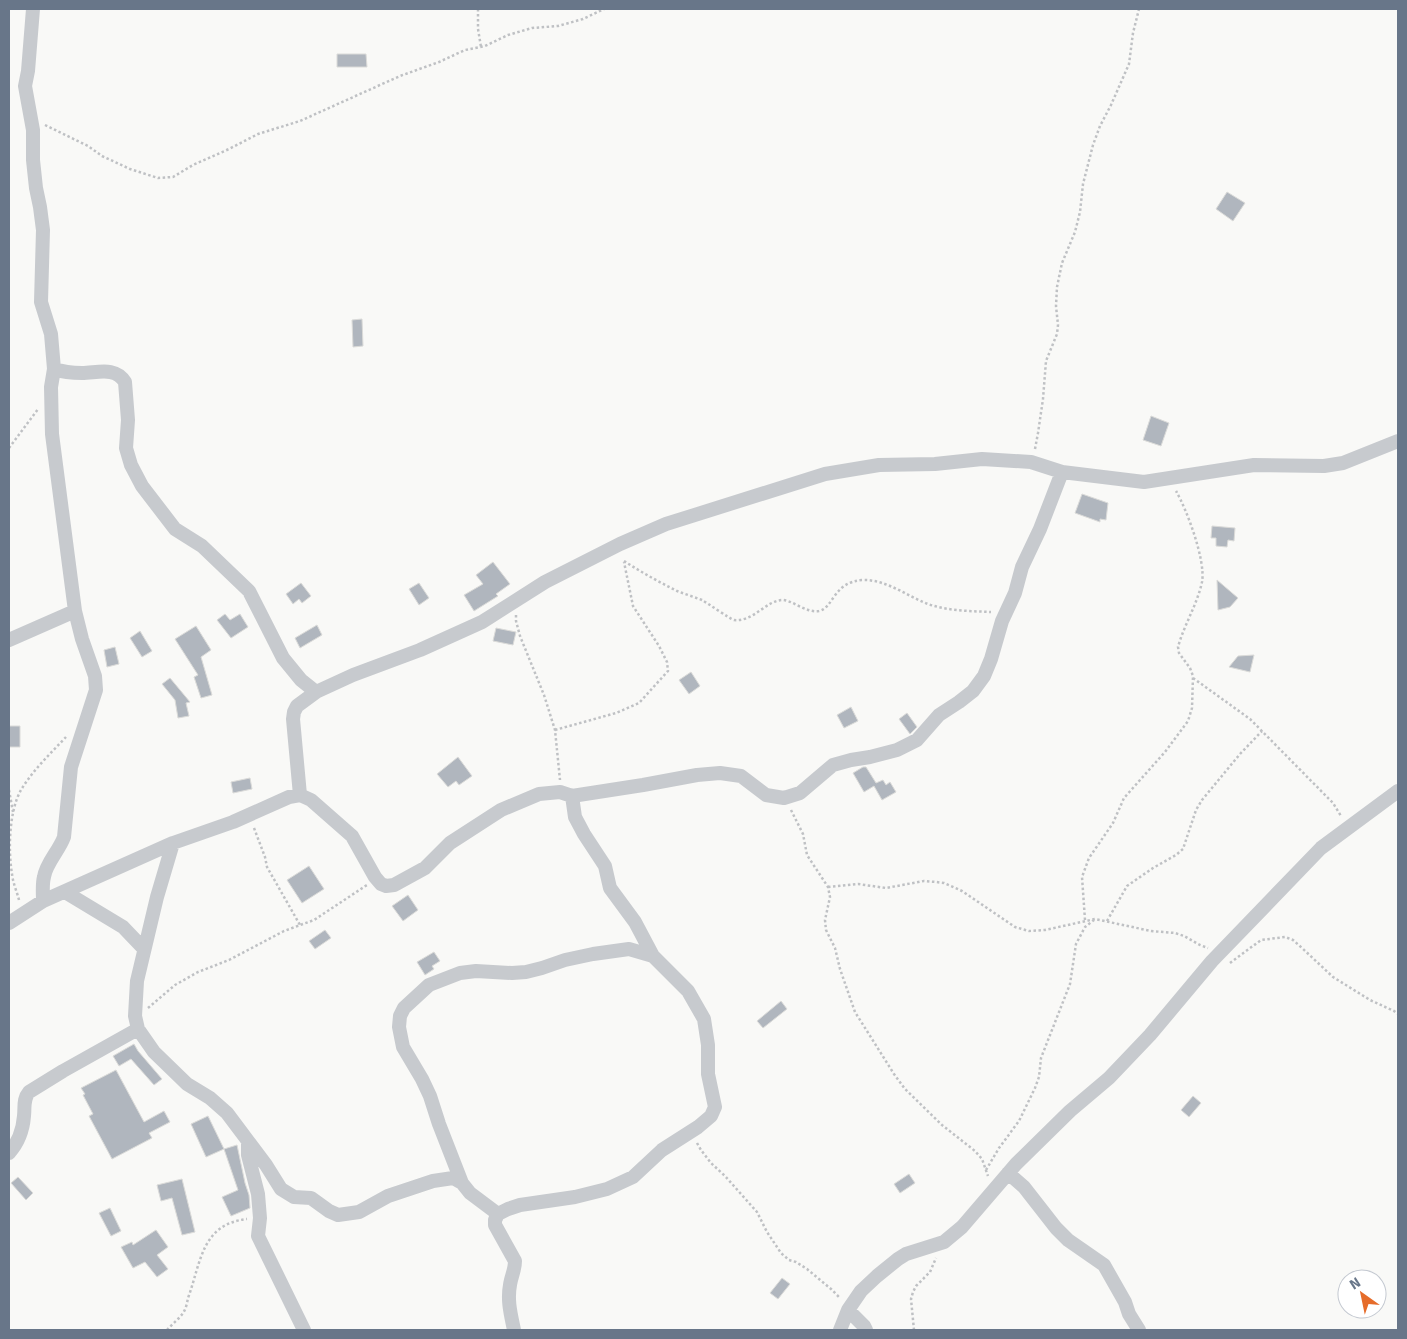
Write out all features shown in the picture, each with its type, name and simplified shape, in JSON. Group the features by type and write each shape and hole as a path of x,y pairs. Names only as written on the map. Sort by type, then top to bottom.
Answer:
{"street":[{"path":"33,9 25,86 33,130 33,160 43,230 41,302 51,334 54,369 51,387 52,434 75,611 82,639 95,676 96,690 71,767 64,837 44,876 43,901"},
{"path":"54,369 64,372 109,372 122,378 125,382 128,420 126,448 131,465 142,486 175,529 202,546 250,591 282,658 301,680 316,692"},
{"path":"300,795 293,719 297,706 316,692 353,675 420,650 482,622 552,578 620,544 666,524 825,474 879,465 935,464 982,459 1007,460 1031,462 1062,472 1144,482 1254,464 1324,466 1343,462 1398,441"},
{"path":"9,923 43,901 173,843 233,822 289,796 300,795 311,800 352,836 376,879 386,886 394,886 425,868 450,843 501,810 539,794 566,794 643,786 697,774 720,773 742,776 766,795 784,798 800,793 833,765 851,760 870,758 897,750 917,740 939,715 972,691 984,676 991,659 1002,621 1015,593 1022,567 1040,529 1062,472"},
{"path":"9,640 75,611"},
{"path":"840,1330 848,1310 861,1291 893,1262 906,1254 944,1242 962,1227 1008,1173 1070,1111 1116,1070 1225,948 1321,848 1398,791"},
{"path":"514,1330 509,1306 510,1284 515,1262 495,1225 498,1214 520,1205 575,1197 607,1188 633,1177 662,1150 711,1116 715,1107 708,1074 708,1045 704,1019 688,991 653,956 635,922 610,888 605,866 584,834 566,794"},
{"path":"173,843 157,897 137,981 135,1016 137,1025 154,1052 187,1084 210,1098 227,1112 266,1165 281,1190 294,1197 311,1198 338,1215 359,1212 388,1196 433,1181 454,1178 498,1214"},
{"path":"65,892 123,928 144,949"},
{"path":"462,1184 430,1096 402,1047 399,1027 400,1016 404,1008 429,985 460,973 476,971 526,972 593,954 629,950 653,956"},
{"path":"9,1153 21,1131 26,1095 29,1092 137,1025"},
{"path":"248,1141 248,1155 258,1194 260,1218 258,1236 304,1330"},
{"path":"1008,1173 1024,1187 1068,1240 1104,1265 1139,1330"},
{"path":"848,1310 866,1330"}],"path":[{"path":"478,9 478,29 481,47"},
{"path":"30,116 60,134 88,146 102,156 130,169 158,178 173,177 258,134 300,121 400,76 465,50 481,47 532,28 558,26 583,19 604,9"},
{"path":"1031,462 1038,433 1046,361 1057,334 1057,287 1062,263 1075,232 1082,200 1083,184 1095,139 1129,64 1133,33 1139,9"},
{"path":"9,448 39,407 51,396"},
{"path":"1085,920 1082,877 1089,858 1113,823 1124,798 1165,752 1188,721 1192,708 1193,678 1190,668 1179,653 1178,647 1198,596 1202,571 1189,518 1169,478"},
{"path":"555,730 574,726 638,703 668,671 668,662 633,606 620,544"},
{"path":"624,562 676,590 702,600 732,620 752,616 780,600 817,611 822,610 841,587 864,580 890,586 927,604 945,609 1005,614"},
{"path":"515,601 516,621 520,636 544,695 555,730 560,774 566,794"},
{"path":"1193,678 1250,719 1333,803 1347,829"},
{"path":"1107,921 1127,886 1183,849 1199,805 1240,754 1262,731"},
{"path":"23,914 12,874 11,831 14,809 21,791 41,762 69,735"},
{"path":"9,790 13,816"},
{"path":"784,798 795,815 803,834 807,855 828,887 830,897 825,920 826,930 835,948 840,969 856,1012 905,1089 942,1125 975,1151 982,1159 993,1190"},
{"path":"250,814 267,866 300,925"},
{"path":"137,1025 147,1009 175,985 198,972 229,960 270,938 314,920 376,879"},
{"path":"828,887 858,884 886,888 924,881 944,883 978,902 1015,928 1045,930 1095,919 1151,932 1184,936 1208,948 1225,948"},
{"path":"986,1170 999,1148 1019,1121 1039,1077 1042,1058 1070,984 1076,944 1085,927 1095,919"},
{"path":"1228,964 1261,940 1286,937 1293,940 1333,977 1370,1000 1398,1014"},
{"path":"691,1131 701,1150 711,1163 726,1176 757,1212 781,1253 789,1260 807,1269 831,1288 848,1310"},
{"path":"167,1330 183,1313 204,1250 218,1229 244,1220 260,1218"},
{"path":"914,1330 911,1299 913,1292 916,1286 930,1272 944,1242"}],"building":[{"path":"337,54 366,54 367,67 337,67"},
{"path":"1227,192 1245,203 1233,221 1216,209"},
{"path":"362,319 363,346 353,347 352,320"},
{"path":"1151,416 1169,423 1161,446 1143,440"},
{"path":"1082,494 1108,503 1106,520 1100,519 1100,522 1075,513"},
{"path":"1212,526 1235,528 1234,541 1228,540 1227,547 1216,546 1216,538 1211,538"},
{"path":"493,562 510,584 496,594 498,596 474,611 464,595 483,584 476,575"},
{"path":"1217,580 1238,598 1230,607 1218,610"},
{"path":"301,583 311,596 302,603 299,599 293,604 286,594"},
{"path":"419,583 429,598 419,605 409,589"},
{"path":"225,614 230,620 240,614 248,627 231,638 217,620"},
{"path":"317,625 322,635 300,648 295,638"},
{"path":"196,626 211,650 201,657 212,695 201,698 194,677 198,675 175,639"},
{"path":"496,628 516,632 513,645 493,641"},
{"path":"140,631 152,651 142,657 130,638"},
{"path":"115,647 119,664 107,667 104,650"},
{"path":"1254,655 1250,672 1229,667 1238,656"},
{"path":"691,672 700,686 689,694 679,680"},
{"path":"170,678 190,702 186,703 189,716 178,718 175,700 162,684"},
{"path":"851,707 858,721 844,728 837,715"},
{"path":"907,713 917,727 910,734 899,719"},
{"path":"9,726 20,726 20,747 9,747"},
{"path":"458,757 472,776 459,785 456,781 448,787 437,774"},
{"path":"866,767 876,783 883,780 886,785 890,782 896,792 882,800 874,786 864,792 853,773"},
{"path":"250,778 252,789 233,793 231,782"},
{"path":"309,866 324,889 302,903 287,880"},
{"path":"408,895 418,910 403,921 392,906"},
{"path":"325,930 331,938 315,949 309,941"},
{"path":"434,952 440,961 432,966 434,969 425,975 417,962"},
{"path":"781,1001 787,1009 763,1028 757,1021"},
{"path":"134,1044 162,1079 154,1085 131,1059 119,1066 113,1056"},
{"path":"116,1070 144,1122 164,1111 170,1122 149,1133 152,1138 112,1159 89,1116 93,1114 81,1088"},
{"path":"1193,1096 1201,1103 1189,1117 1181,1110"},
{"path":"208,1116 224,1149 206,1157 191,1124"},
{"path":"237,1145 249,1195 250,1208 231,1216 222,1197 238,1190 224,1149"},
{"path":"909,1174 915,1183 900,1193 894,1184"},
{"path":"18,1177 33,1193 26,1200 11,1183"},
{"path":"182,1179 195,1232 182,1235 172,1198 161,1201 157,1185"},
{"path":"110,1208 121,1231 111,1236 99,1213"},
{"path":"156,1230 168,1247 157,1255 168,1269 157,1277 145,1262 133,1268 121,1247 132,1242 133,1245"},
{"path":"782,1278 790,1284 778,1299 770,1293"}]}
